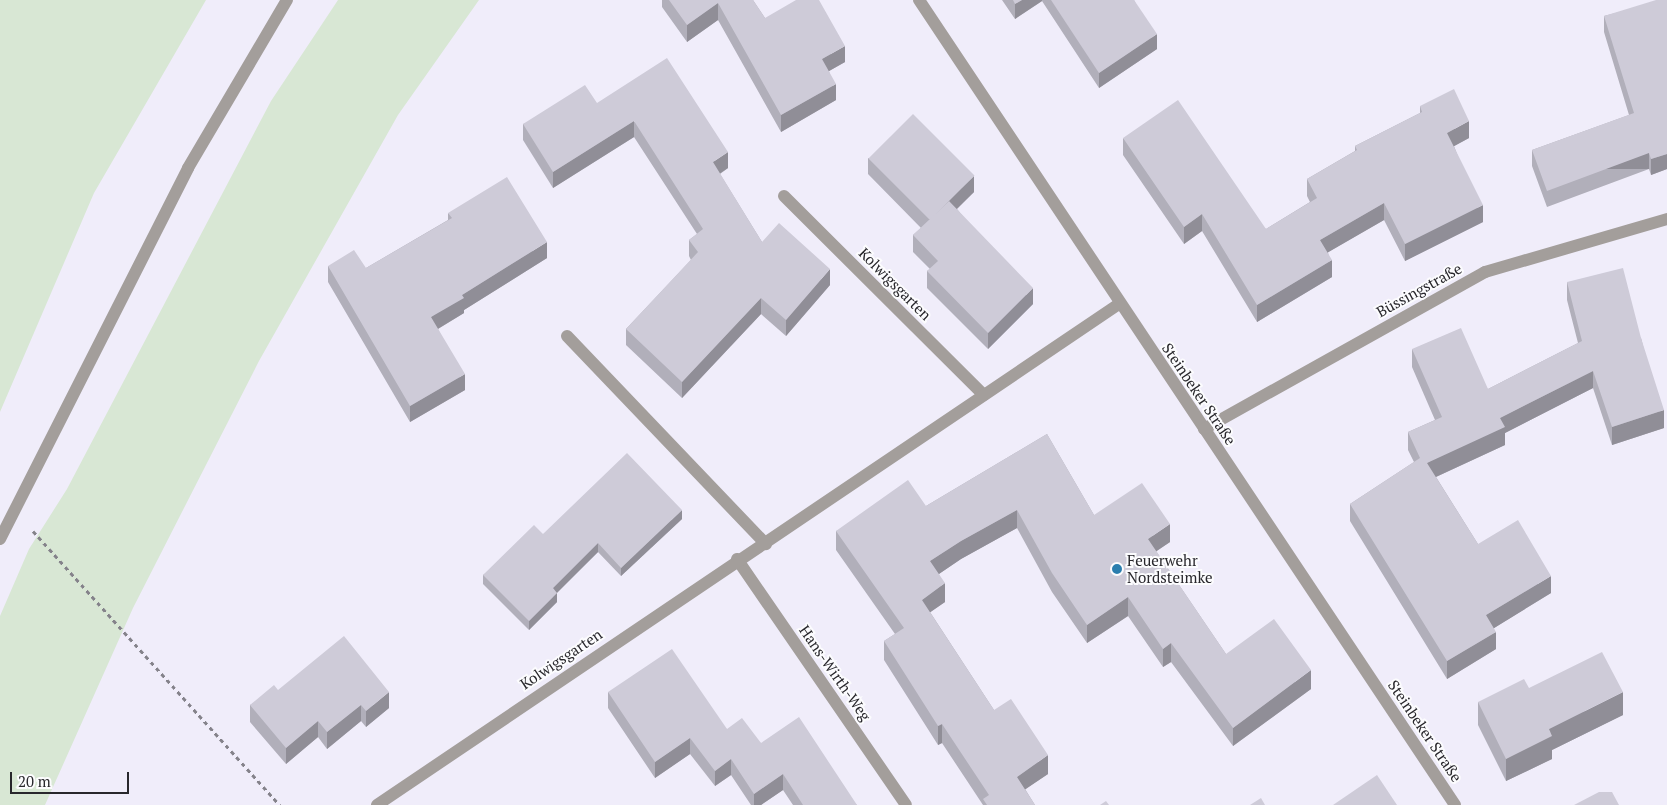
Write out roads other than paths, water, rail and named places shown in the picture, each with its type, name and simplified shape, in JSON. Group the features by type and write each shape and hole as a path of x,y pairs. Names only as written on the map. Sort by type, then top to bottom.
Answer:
{"street":[{"path":"0,539 188,168 287,0"},
{"name":"Steinbeker Straße","path":"919,0 1118,304 1204,429 1455,805"},
{"name":"Kolwigsgarten","path":"784,196 984,395"},
{"name":"Büssingstraße","path":"1204,429 1485,272 1667,219"},
{"name":"Kolwigsgarten","path":"377,805 737,559 766,544 1118,304"},
{"path":"567,336 766,544"},
{"name":"Hans-Wirth-Weg","path":"737,559 906,805"}],"place":[{"name":"Feuerwehr Nordsteimke","path":"1117,569"}]}
